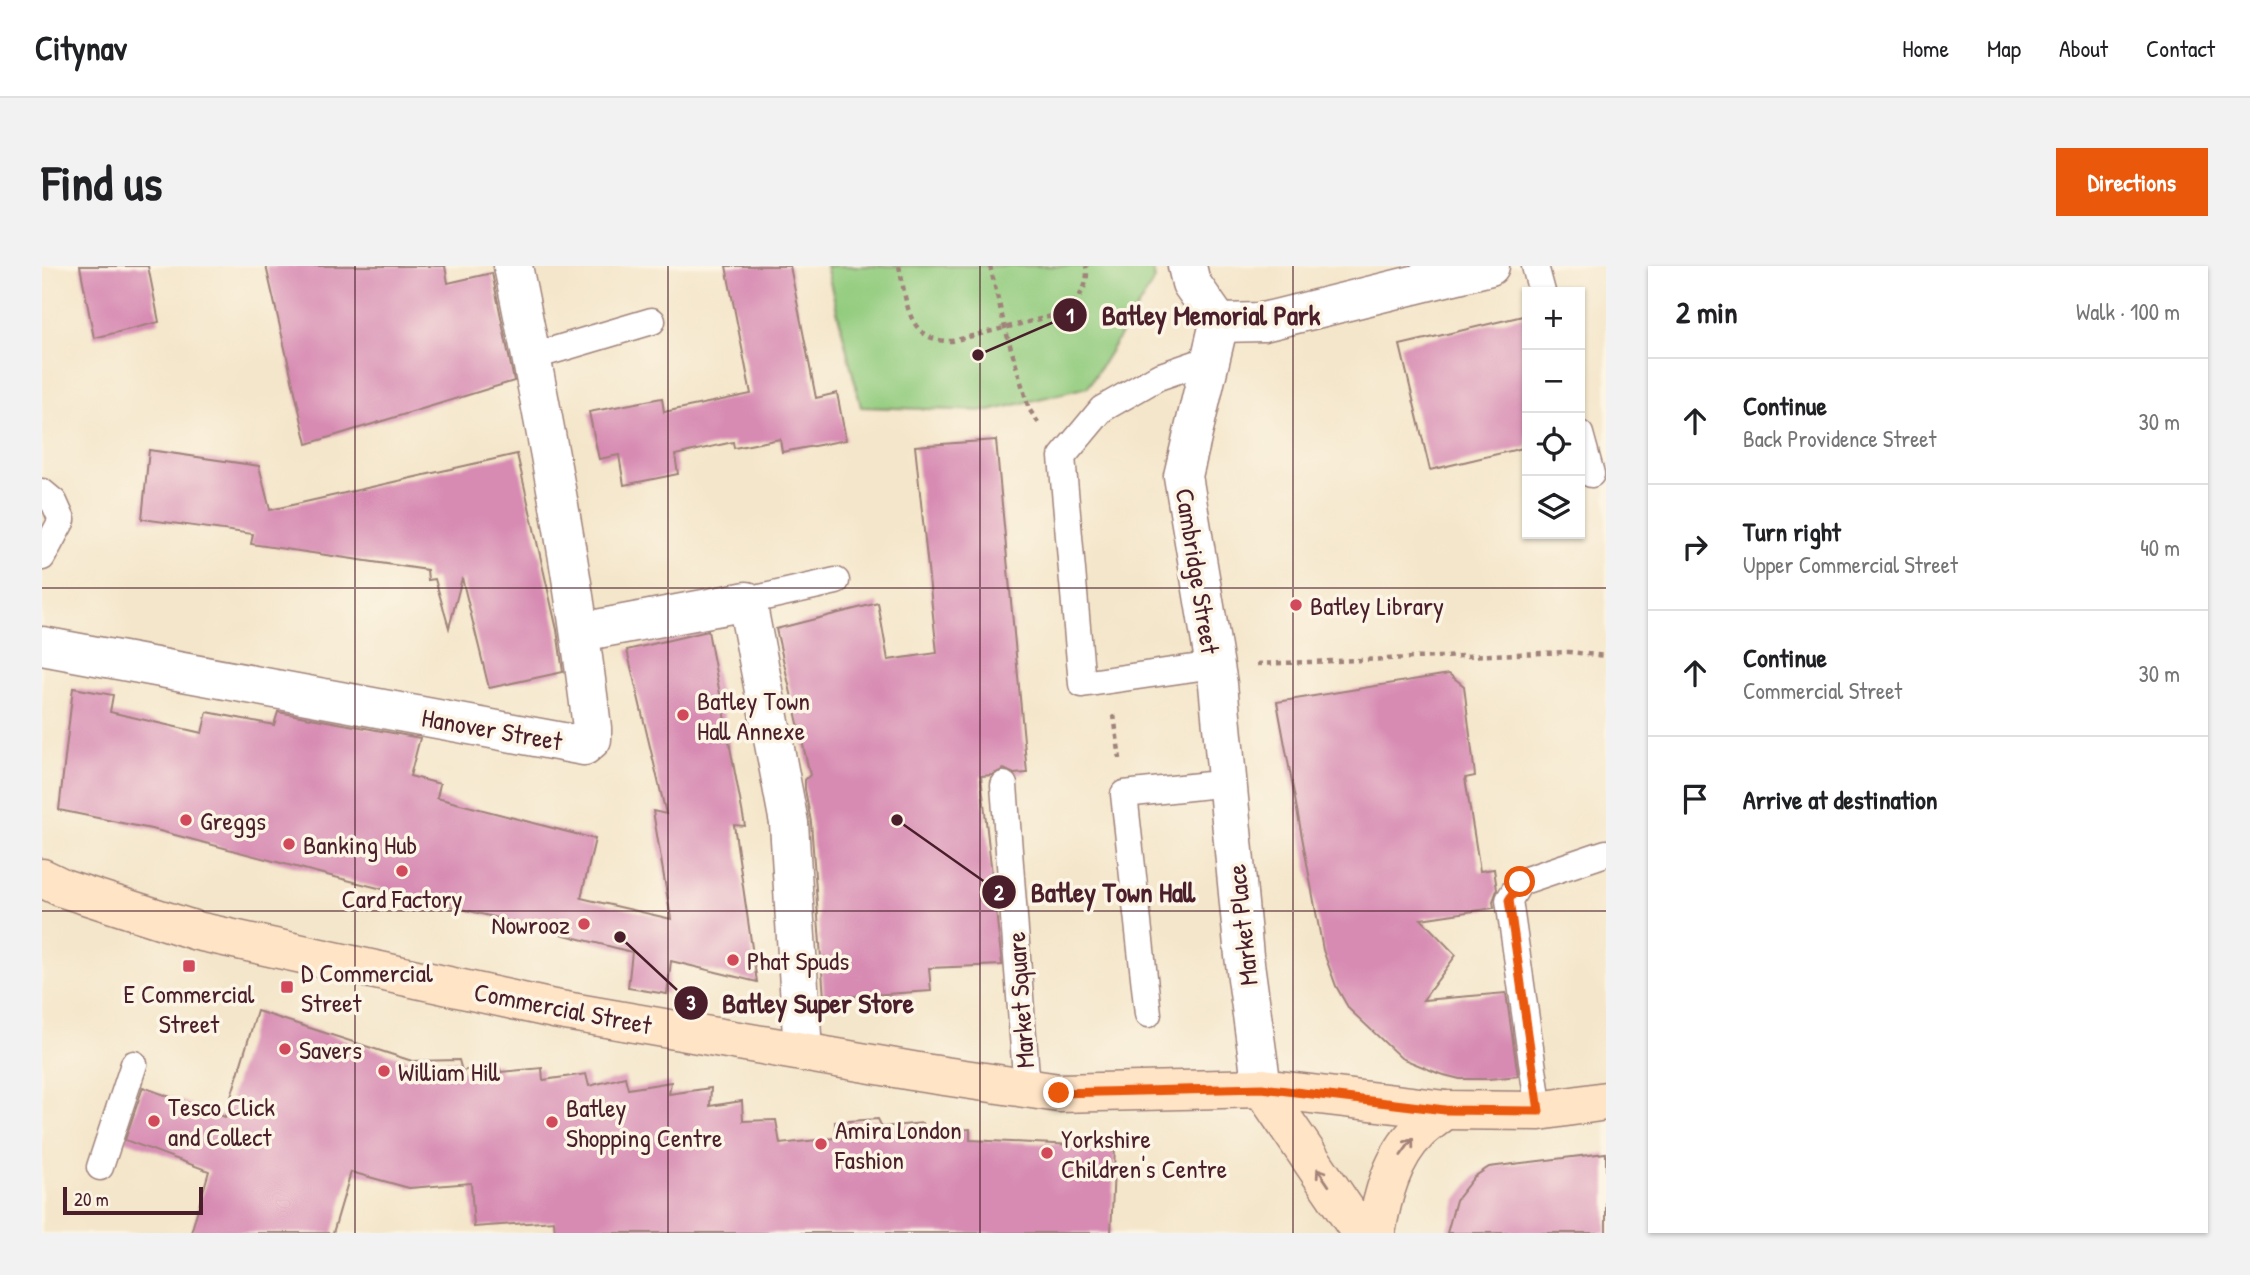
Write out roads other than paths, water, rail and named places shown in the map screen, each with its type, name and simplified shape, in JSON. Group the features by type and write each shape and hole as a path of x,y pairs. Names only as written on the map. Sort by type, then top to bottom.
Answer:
{"street":[{"name":"Hanover Street","path":"42,646 584,746 592,739 592,728 581,632 513,266"},
{"path":"1187,266 1191,283 1215,341 1263,322 1490,266"},
{"name":"Cambridge Street","path":"1215,341 1182,475 1214,665 1227,773"},
{"path":"581,632 747,601 789,823 803,1052"},
{"name":"Market Place","path":"1227,773 1244,956 1262,1088"},
{"name":"Commercial Street","path":"42,878 63,888 197,931 554,1009 1059,1093 1262,1088 1445,1110 1539,1111 1606,1101"},
{"path":"1262,1088 1361,1233"},
{"path":"1376,1233 1380,1207 1400,1157 1418,1132 1445,1110"}],"lane":[{"path":"1535,266 1541,287"},
{"path":"531,356 652,321"},
{"path":"1214,665 1082,684 1062,457 1102,409 1215,341"},
{"path":"1585,452 1591,474"},
{"path":"42,492 54,502 62,520 42,557"},
{"path":"747,601 836,580"},
{"path":"1148,1014 1124,794 1227,773"},
{"name":"Market Square","path":"1004,785 1027,1088"},
{"path":"1539,1111 1509,900 1520,882 1606,853"},
{"path":"100,1167 134,1064"}],"place":[{"name":"Batley Memorial Park","path":"978,355"},
{"name":"Batley Library","path":"1296,605"},
{"name":"Batley Town Hall Annexe","path":"683,715"},
{"name":"Greggs","path":"186,820"},
{"name":"Batley Town Hall","path":"897,820"},
{"name":"Banking Hub","path":"289,844"},
{"name":"Card Factory","path":"402,871"},
{"name":"Nowrooz","path":"584,924"},
{"name":"Batley Super Store","path":"620,937"},
{"name":"Phat Spuds","path":"733,960"},
{"name":"E Commercial Street","path":"189,966"},
{"name":"D Commercial Street","path":"287,987"},
{"name":"Savers","path":"285,1049"},
{"name":"William Hill","path":"384,1071"},
{"name":"Tesco Click and Collect","path":"154,1121"},
{"name":"Batley Shopping Centre","path":"552,1122"},
{"name":"Amira London Fashion","path":"821,1144"},
{"name":"Yorkshire Children's Centre","path":"1047,1153"}]}
